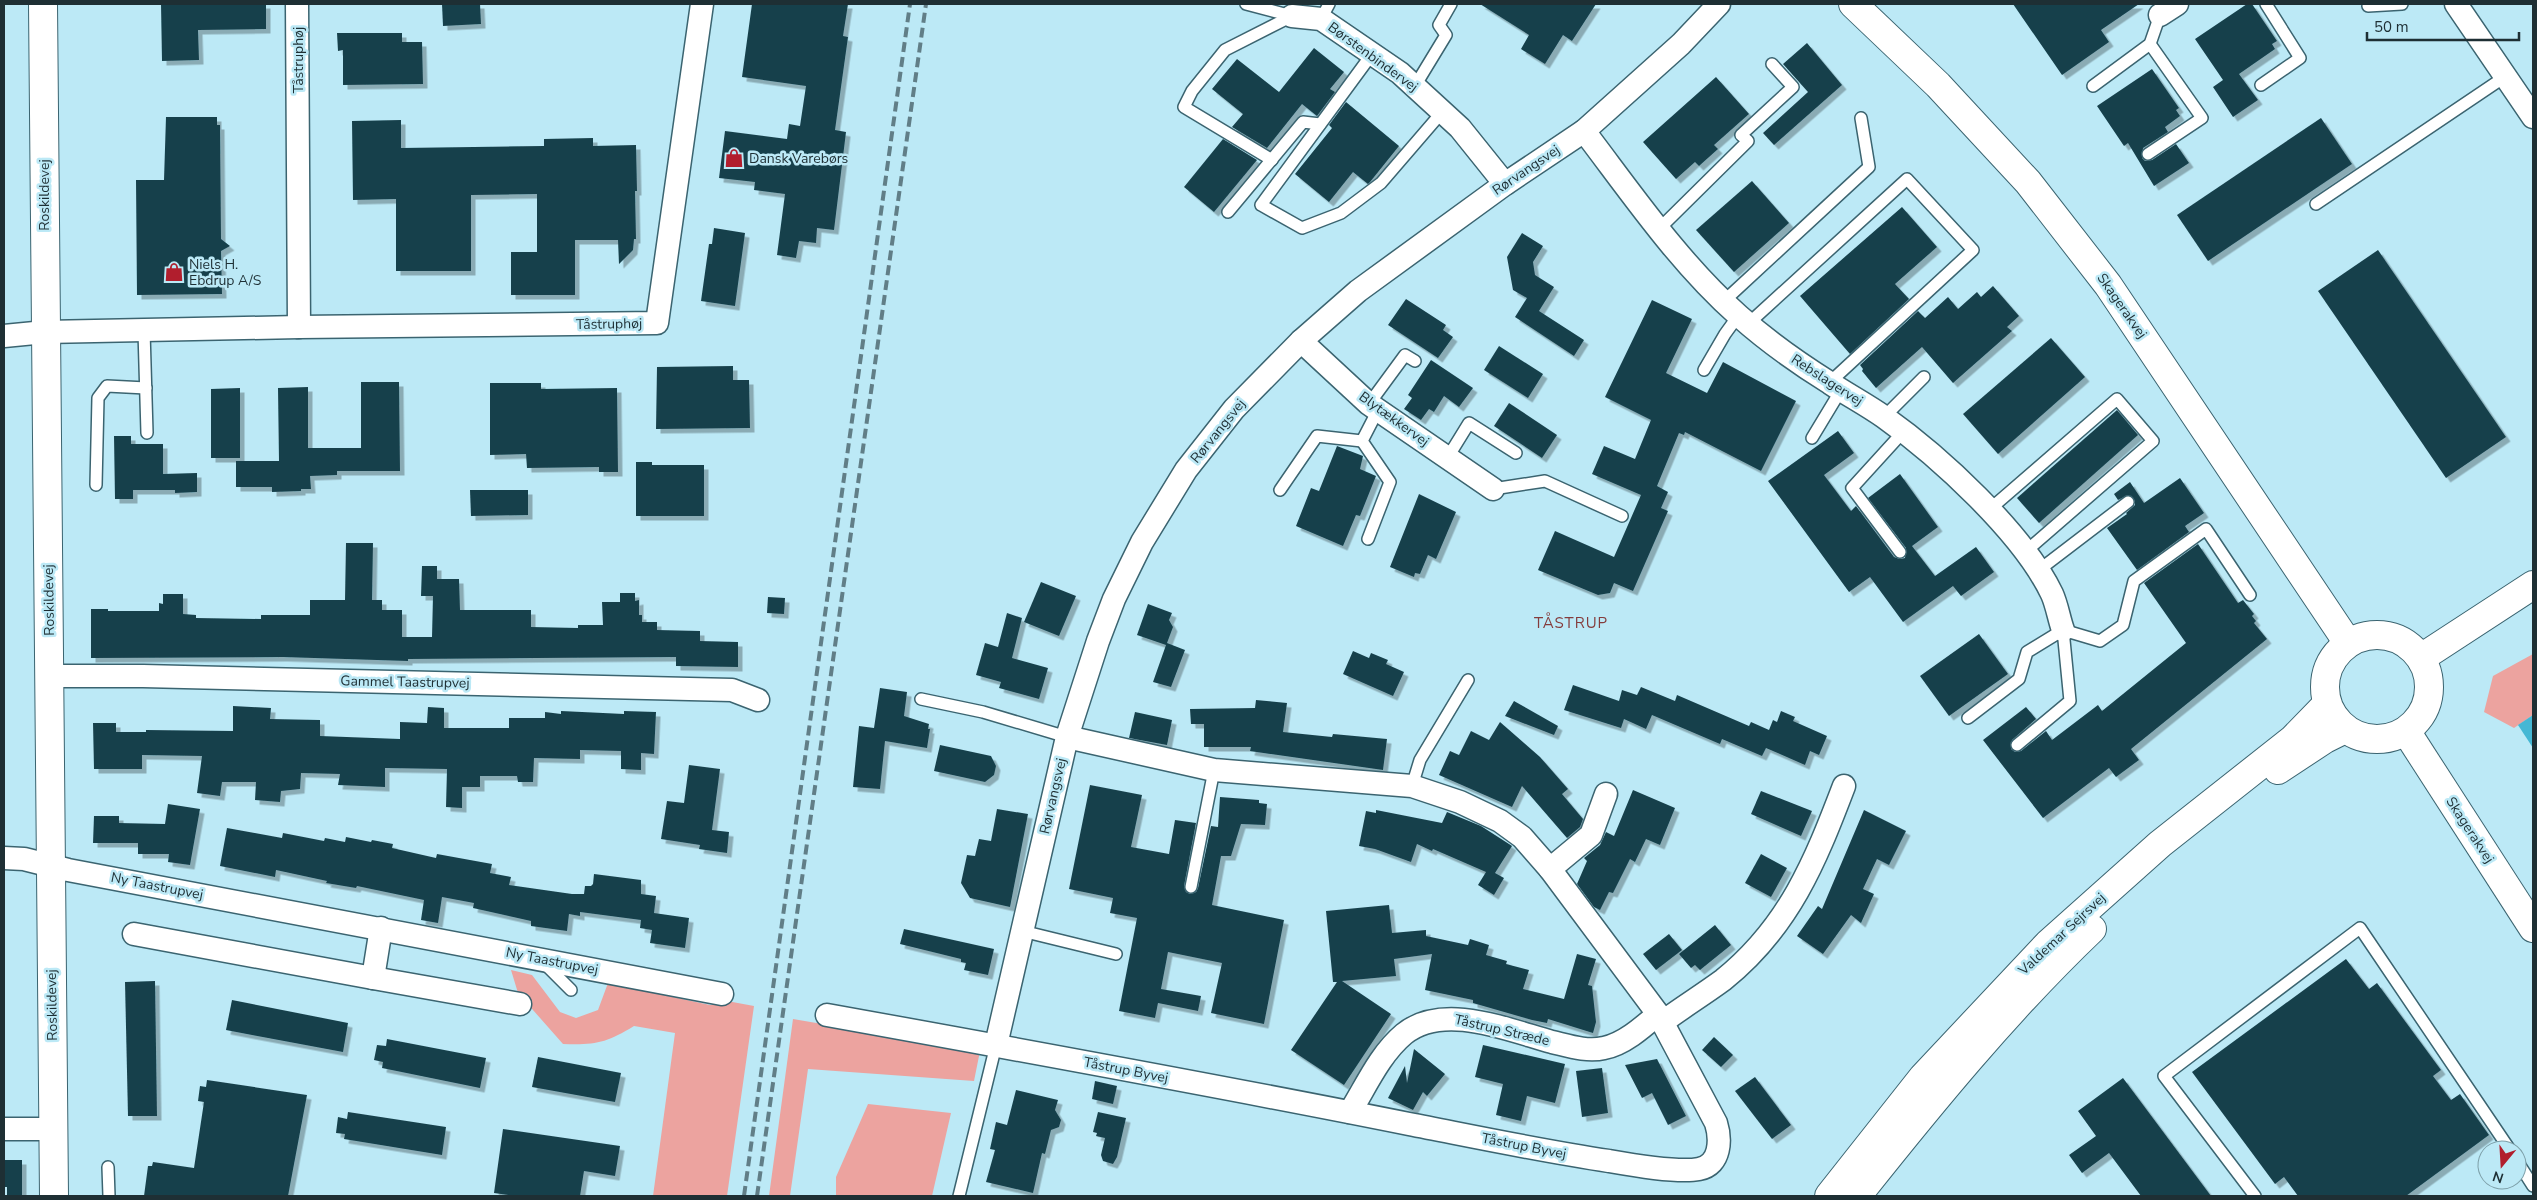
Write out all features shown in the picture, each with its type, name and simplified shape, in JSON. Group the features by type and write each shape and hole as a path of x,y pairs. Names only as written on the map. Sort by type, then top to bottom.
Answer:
{"street":[{"name":"Roskildevej","path":"43,4 45,332 51,676 50,865 54,1196"},
{"name":"Tåstruphøj","path":"297,4 299,327"},
{"name":"Tåstruphøj","path":"4,336 45,332 299,327 656,324 702,4"},
{"name":"Rørvangsvej","path":"996,1045 1067,737 1098,641 1114,599 1142,542 1186,470 1228,417 1301,341 1358,291 1505,184 1584,131 1681,44 1719,4"},
{"name":"Skagerakvej","path":"1853,4 1938,85 2028,182 2108,284 2348,642"},
{"path":"2456,4 2533,117"},
{"name":"Børstenbindervej","path":"1291,10 1325,11 1372,54 1416,86 1443,111 1460,128 1505,184"},
{"name":"Rebslagervej","path":"1584,131 1660,230 1736,314 1835,387 1884,416 1948,470 1989,510 2039,570 2053,596 2062,630"},
{"name":"Blytækkervej","path":"1301,341 1374,407 1492,489"},
{"path":"2421,658 2533,585"},
{"path":"2383,634 2398,638 2411,646 2421,658 2429,676 2429,696 2422,715 2406,731 2391,738 2375,740 2359,736 2345,729 2334,718 2327,704 2324,681 2332,659 2348,642 2367,635 2383,634"},
{"name":"Gammel Taastrupvej","path":"51,676 143,676 732,690 758,700"},
{"name":"Valdemar Sejrsvej","path":"1829,1196 1923,1077 2048,944 2160,844 2293,738 2327,704"},
{"name":"Valdemar Sejrsvej","path":"1857,1196 1941,1090 2064,955 2153,870 2247,792 2325,739 2345,729"},
{"name":"Skagerakvej","path":"2406,731 2533,928"},
{"name":"Tåstrup Byvej","path":"827,1015 1350,1112 1538,1150 1644,1167 1697,1170 1709,1164 1717,1154 1720,1140 1719,1131 1661,1018 1550,869 1522,837 1500,820 1460,802 1412,786 1214,770 1067,737"},
{"name":"Tåstrup Stræde","path":"1350,1112 1395,1043 1419,1024 1435,1019 1461,1018 1591,1050 1618,1043 1723,979 1775,927 1813,866 1844,786"},
{"path":"1550,869 1591,835 1606,794"},
{"name":"Ny Taastrupvej","path":"4,858 24,859 722,994"},
{"path":"373,978 381,928"},
{"path":"134,934 520,1004"},
{"path":"4,1129 53,1130"}],"lane":[{"path":"1246,4 1291,10"},
{"path":"1416,86 1446,35 1439,25 1450,4"},
{"path":"2261,85 2300,58 2266,4"},
{"path":"2368,6 2402,4"},
{"path":"2093,86 2150,44 2168,9"},
{"path":"1272,160 1184,107 1192,91 1225,50 1291,10"},
{"path":"2148,154 2202,118 2150,44"},
{"path":"1372,54 1261,204 1302,228 1341,213 1381,183 1443,111"},
{"path":"1660,230 1748,142 1741,135 1793,87 1772,64"},
{"path":"2316,204 2506,76"},
{"path":"1704,370 1736,314 1869,167 1860,118"},
{"path":"1228,212 1303,122 1320,124"},
{"path":"1736,314 1907,179 1973,250 1835,387 1812,438"},
{"path":"144,330 147,432"},
{"path":"1362,441 1374,407 1405,355 1415,361"},
{"path":"1884,416 1924,377"},
{"path":"96,485 98,398 107,386 146,388"},
{"path":"1989,510 2117,399 2153,441 2025,552"},
{"path":"1448,457 1469,424 1516,453"},
{"path":"1900,552 1852,488 1903,432"},
{"path":"1280,490 1317,436 1362,441 1390,482 1368,539"},
{"path":"1492,489 1545,481 1622,516"},
{"path":"2039,570 2128,502"},
{"path":"1968,718 2019,679 2027,652 2062,630 2100,641 2123,625 2134,581 2206,529 2250,594"},
{"path":"2017,745 2070,701 2062,630"},
{"path":"1412,786 1420,760 1468,680"},
{"path":"921,699 983,712 1067,737"},
{"path":"1191,887 1214,770"},
{"path":"2255,1196 2164,1076 2360,928 2503,1140"},
{"path":"1022,931 1116,954"},
{"path":"539,958 571,990"},
{"path":"959,1196 996,1045"},
{"path":"108,1166 109,1196"}],"shaded area":[{"path":"2533,654 2533,715 2514,728 2484,712 2493,676"},
{"path":"511,970 532,975 560,1012 576,1018 598,1010 608,983 710,1005 727,1001 754,1006 727,1196 653,1196 675,1033 634,1026 600,1042 563,1044 518,993"},
{"path":"793,1019 980,1051 974,1081 808,1069 790,1196 769,1196"},
{"path":"868,1104 951,1113 932,1196 836,1196 836,1177"}],"water":[{"path":"2533,715 2533,748 2518,725"}],"building":[{"path":"161,4 266,4 266,29 198,30 199,60 162,61"},
{"path":"442,4 480,4 481,24 443,26"},
{"path":"752,4 848,4 843,36 848,37 835,130 846,132 834,230 817,228 816,243 799,241 796,258 777,255 785,194 754,190 755,182 719,178 725,131 787,139 789,124 800,126 806,86 742,77"},
{"path":"1480,4 1596,4 1572,41 1563,35 1545,64 1521,49 1529,35"},
{"path":"2013,4 2139,4 2101,30 2109,42 2062,75"},
{"path":"2247,4 2252,4 2277,41 2272,44 2275,49 2239,74 2258,100 2233,117 2213,87 2223,80 2195,39"},
{"path":"337,33 402,33 402,42 422,42 423,84 343,85 343,50 338,51"},
{"path":"1807,43 1842,85 1774,145 1763,133 1808,92 1783,64"},
{"path":"1314,48 1344,72 1330,89 1335,92 1317,116 1302,104 1267,148 1232,127 1243,114 1212,89 1237,59 1279,92"},
{"path":"2152,69 2179,108 2176,110 2180,116 2165,127 2168,132 2143,148 2142,158 2145,161 2152,160 2176,144 2189,163 2154,186 2128,143 2124,146 2097,106"},
{"path":"1716,77 1749,114 1714,145 1718,149 1699,166 1695,162 1676,179 1643,142"},
{"path":"1346,102 1399,146 1368,184 1353,172 1329,202 1295,174 1332,128 1329,125"},
{"path":"166,117 217,117 217,125 220,125 221,239 230,246 221,251 222,294 137,295 136,180 164,180"},
{"path":"2321,118 2352,164 2208,261 2177,215"},
{"path":"401,120 401,148 544,146 544,139 593,138 593,146 636,145 636,239 634,239 633,250 619,264 618,240 575,240 575,295 511,295 511,252 537,252 537,194 471,195 471,271 396,271 396,199 353,200 352,121"},
{"path":"1223,139 1257,160 1214,212 1184,187"},
{"path":"1752,181 1789,223 1734,272 1696,230"},
{"path":"1902,207 1937,247 1895,284 1909,299 1850,354 1800,296"},
{"path":"714,228 745,233 735,306 701,301 709,244 712,244"},
{"path":"1522,233 1543,246 1533,262 1535,275 1554,287 1539,311 1584,340 1574,356 1515,317 1527,298 1513,290 1507,257"},
{"path":"2378,250 2506,437 2446,478 2318,291"},
{"path":"1993,286 2019,316 2007,327 2012,331 1953,383 1922,347 1876,388 1862,371 1863,369 1860,365 1918,311 1925,318 1948,297 1958,309 1977,292 1981,297"},
{"path":"1406,299 1446,325 1443,330 1453,337 1438,358 1388,325"},
{"path":"1652,300 1692,319 1666,373 1707,393 1723,362 1796,401 1761,471 1685,432 1684,435 1679,433 1657,486 1668,492 1661,508 1668,511 1633,591 1614,583 1610,593 1598,595 1538,570 1555,531 1614,557 1641,495 1592,474 1604,446 1635,459 1651,420 1605,397"},
{"path":"2051,338 2085,377 1998,454 1963,414"},
{"path":"1499,346 1543,374 1528,398 1484,370"},
{"path":"1431,360 1473,388 1459,407 1444,396 1434,412 1429,409 1421,420 1404,409 1412,398 1408,395"},
{"path":"733,366 733,380 749,380 750,428 656,429 657,367"},
{"path":"361,382 399,382 400,471 337,471 337,475 310,476 311,489 301,489 301,491 272,492 272,487 236,487 236,461 279,461 278,388 308,387 308,448 361,448"},
{"path":"490,383 541,383 541,389 617,388 618,472 599,472 599,467 527,468 526,454 490,455"},
{"path":"240,388 240,458 211,458 211,389"},
{"path":"1509,403 1557,435 1542,458 1494,426"},
{"path":"2117,410 2138,435 2039,523 2017,498"},
{"path":"1838,431 1854,453 1824,475 1851,511 1856,506 1894,557 1905,558 1906,548 1868,498 1900,474 1938,527 1912,546 1935,576 1976,547 1994,572 1961,596 1953,586 1903,622 1870,577 1849,592 1768,481"},
{"path":"114,436 131,436 131,444 163,444 163,474 197,473 197,492 175,493 175,490 133,490 133,499 115,499"},
{"path":"1337,446 1363,456 1360,469 1376,476 1360,516 1356,515 1343,546 1296,526 1311,488 1319,491"},
{"path":"636,462 652,462 652,465 704,465 704,516 636,516"},
{"path":"2180,478 2204,513 2185,526 2189,532 2137,570 2107,528 2127,514 2135,505 2135,501 2128,495 2118,500 2114,494 2130,482 2144,503"},
{"path":"470,490 528,490 528,515 471,516"},
{"path":"1419,494 1456,512 1436,559 1428,555 1420,574 1415,573 1414,577 1390,567"},
{"path":"346,543 373,543 372,600 382,600 382,610 402,610 402,637 432,637 433,596 421,596 422,566 437,566 437,579 459,579 460,610 531,610 531,627 578,628 578,625 603,625 602,602 620,602 620,593 635,593 635,601 639,600 639,615 642,615 642,622 657,622 657,630 700,631 700,641 738,642 738,667 676,666 676,657 408,659 408,661 283,657 91,658 91,609 159,611 159,603 163,604 163,594 183,594 183,614 196,615 196,618 261,619 261,615 310,615 310,600 345,600"},
{"path":"2198,544 2238,603 2243,600 2254,614 2252,616 2256,621 2254,623 2267,639 2131,749 2139,760 2116,777 2109,768 2043,818 1983,740 2026,707 2036,719 2012,740 2011,749 2015,752 2021,751 2046,731 2052,740 2098,705 2102,711 2186,643 2144,583"},
{"path":"1041,582 1076,596 1059,636 1024,622"},
{"path":"768,597 785,598 784,614 767,613"},
{"path":"1148,604 1172,613 1169,620 1173,627 1167,643 1185,650 1171,687 1153,682 1166,645 1137,635"},
{"path":"1007,613 1022,618 1012,658 1048,668 1039,699 999,688 1001,682 976,675 985,643 998,647"},
{"path":"1979,634 2008,674 1949,716 1920,676"},
{"path":"1353,651 1369,658 1371,653 1388,660 1386,664 1404,672 1393,696 1343,674"},
{"path":"1573,685 1619,701 1622,690 1637,695 1641,687 1675,701 1677,695 1749,726 1751,722 1769,730 1773,720 1777,722 1781,711 1795,717 1793,721 1827,736 1819,755 1810,751 1805,765 1766,748 1762,756 1722,739 1720,744 1652,715 1646,729 1624,719 1621,728 1564,710"},
{"path":"880,688 907,692 904,716 929,724 927,748 885,741 880,789 853,787 859,726 874,728"},
{"path":"1256,700 1287,703 1283,732 1332,737 1333,734 1387,739 1383,770 1250,751 1251,747 1204,747 1204,724 1191,724 1190,709 1255,708"},
{"path":"1514,701 1558,726 1554,735 1505,716"},
{"path":"233,706 271,708 270,719 320,720 320,736 400,739 400,722 427,723 428,707 444,708 444,728 509,728 509,718 545,718 545,712 561,714 561,711 624,714 624,711 656,712 654,754 641,753 641,770 621,769 621,751 580,750 580,759 534,758 533,782 518,782 517,776 480,776 480,787 462,787 462,808 446,807 447,769 385,768 385,787 338,785 340,774 301,773 300,789 281,791 280,802 255,800 256,782 222,782 220,796 197,793 202,756 142,755 142,769 94,769 93,723 116,723 116,732 146,732 146,730 233,731"},
{"path":"1135,712 1172,720 1167,745 1129,738"},
{"path":"1500,722 1540,757 1568,789 1562,794 1583,819 1580,827 1567,838 1522,786 1512,807 1439,775 1450,751 1459,755 1471,731 1489,740"},
{"path":"940,745 991,756 996,766 994,775 985,782 934,771"},
{"path":"689,765 720,769 712,830 729,832 727,853 699,849 700,845 661,839 667,801 684,803"},
{"path":"1090,785 1142,795 1131,847 1169,854 1175,820 1196,823 1184,886 1186,892 1190,894 1196,892 1198,888 1211,826 1218,827 1220,797 1259,800 1259,803 1267,804 1265,825 1241,824 1231,856 1221,856 1212,905 1284,920 1264,1024 1211,1013 1222,963 1168,952 1161,989 1201,996 1198,1011 1158,1003 1155,1018 1119,1011 1137,918 1110,913 1113,898 1069,889"},
{"path":"1633,790 1675,808 1660,845 1646,839 1635,862 1630,859 1613,893 1609,892 1600,910 1594,907 1577,884 1587,861 1584,858 1600,845 1606,832 1614,836"},
{"path":"1761,791 1812,811 1801,836 1751,814"},
{"path":"168,804 200,809 190,865 168,862 169,854 138,854 138,843 93,843 94,816 119,816 119,823 165,824"},
{"path":"997,809 1028,814 1010,907 970,898 961,883 967,855 975,856 979,839 991,841"},
{"path":"1376,810 1442,823 1447,812 1481,826 1512,846 1495,873 1504,878 1494,895 1478,885 1486,872 1433,849 1432,851 1417,844 1411,862 1375,849 1359,846 1366,811 1376,813"},
{"path":"1864,810 1906,831 1889,865 1877,859 1863,889 1874,894 1861,923 1851,915 1823,954 1797,936 1818,906 1822,909"},
{"path":"227,828 282,838 283,833 324,841 325,838 345,842 346,837 393,844 392,848 436,858 437,854 492,864 490,873 511,877 509,885 572,894 584,894 585,886 593,884 594,874 641,880 641,894 656,896 654,913 689,918 685,948 650,943 652,930 640,928 641,920 580,912 580,916 569,914 567,931 531,926 531,921 473,908 474,903 442,897 438,923 421,920 424,900 357,886 356,888 326,883 327,881 276,870 275,877 220,866"},
{"path":"1761,854 1787,868 1771,897 1745,883"},
{"path":"1389,905 1392,933 1426,930 1426,936 1468,945 1470,939 1489,945 1486,955 1507,961 1506,964 1529,970 1523,989 1564,999 1577,954 1596,959 1588,985 1592,986 1596,1022 1593,1033 1548,1019 1547,1023 1532,1020 1473,1003 1473,1000 1425,990 1432,954 1394,959 1396,976 1342,981 1391,1014 1344,1085 1291,1050 1337,982 1333,982 1326,911"},
{"path":"1715,925 1731,945 1700,970 1695,965 1691,968 1679,954"},
{"path":"904,929 994,949 988,975 964,970 966,963 961,962 961,959 900,944"},
{"path":"1669,934 1682,950 1656,970 1643,954"},
{"path":"2346,959 2369,989 2377,983 2441,1070 2433,1076 2451,1100 2460,1094 2489,1135 2482,1140 2477,1140 2477,1144 2406,1196 2298,1196 2284,1177 2275,1184 2192,1072"},
{"path":"155,981 157,1116 128,1116 125,982"},
{"path":"232,1000 348,1023 343,1052 226,1030"},
{"path":"1714,1037 1733,1055 1721,1067 1702,1050"},
{"path":"387,1039 486,1058 480,1088 382,1068 383,1062 374,1060 377,1045 386,1046"},
{"path":"1483,1045 1565,1064 1555,1103 1527,1096 1521,1121 1496,1115 1503,1084 1475,1077"},
{"path":"1414,1049 1445,1074 1427,1096 1423,1092 1413,1110 1388,1098 1405,1066 1407,1083"},
{"path":"538,1057 621,1073 615,1102 532,1087"},
{"path":"1657,1059 1686,1116 1668,1125 1652,1093 1642,1098 1625,1065"},
{"path":"1602,1068 1608,1113 1582,1117 1576,1071"},
{"path":"1755,1077 1791,1125 1772,1139 1735,1091"},
{"path":"2123,1078 2211,1196 2141,1196 2109,1153 2082,1173 2069,1155 2096,1136 2078,1111"},
{"path":"207,1080 307,1095 288,1196 144,1196 148,1166 152,1166 153,1162 194,1168 204,1102 198,1101 200,1086 206,1087"},
{"path":"1095,1081 1117,1086 1113,1104 1092,1099"},
{"path":"1016,1090 1058,1100 1055,1110 1061,1120 1059,1127 1051,1130 1045,1154 1042,1153 1033,1193 986,1182 995,1150 990,1149 996,1122 1007,1125"},
{"path":"348,1112 446,1127 442,1155 344,1139 345,1134 336,1133 338,1117 347,1119"},
{"path":"1098,1112 1126,1118 1117,1157 1113,1164 1103,1161 1101,1155 1105,1138 1096,1136 1097,1133 1093,1132"},
{"path":"503,1129 620,1146 615,1176 584,1171 580,1196 515,1196 494,1193"},
{"path":"4,1160 22,1160 22,1196 7,1196 7,1187 4,1187"}],"railway":[{"path":"744,1196 910,4"},
{"path":"757,1196 926,4"}],"place":[{"name":"Dansk Varebørs","path":"734,158"},
{"name":"Niels H. Ebdrup A/S","path":"174,272"}],"district":[{"name":"TÅSTRUP","path":"1571,623"}]}
